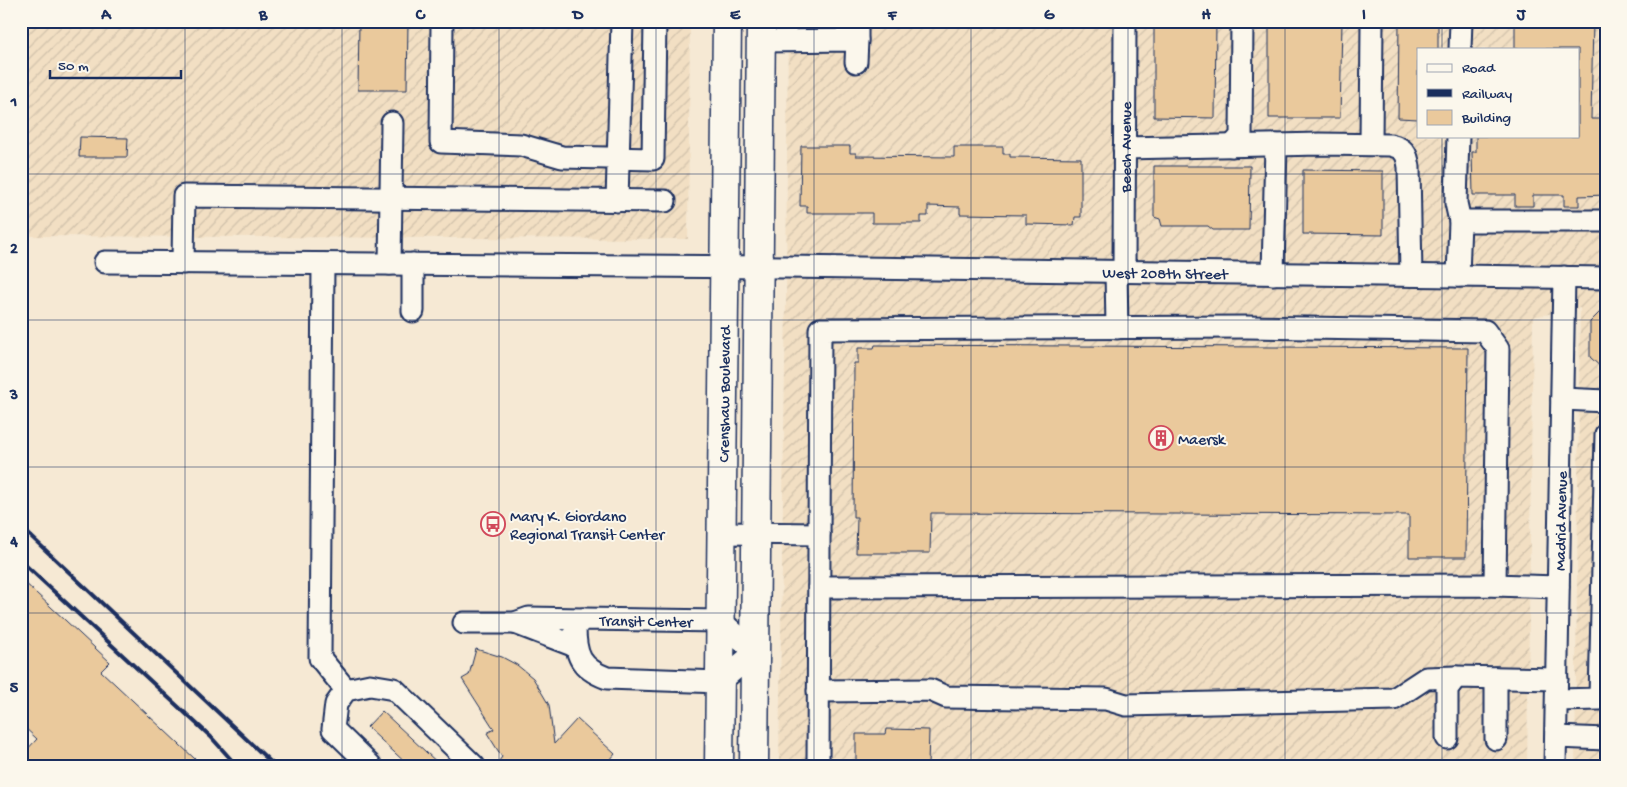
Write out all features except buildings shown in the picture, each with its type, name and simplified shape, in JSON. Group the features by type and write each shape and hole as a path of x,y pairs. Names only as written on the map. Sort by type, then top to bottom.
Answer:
{"main road":[{"name":"Crenshaw Boulevard","path":"719,766 727,21"},
{"path":"754,766 761,31"}],"street":[{"path":"442,21 441,142 521,144 562,158 618,159 653,159 655,21"},
{"path":"617,201 622,21"},
{"name":"Beech Avenue","path":"1117,328 1124,148 1125,21"},
{"path":"1232,146 1241,136 1242,21"},
{"path":"1371,144 1372,21"},
{"path":"1460,48 1461,21"},
{"path":"761,31 857,30 856,62"},
{"path":"390,264 392,123"},
{"path":"1458,138 1456,203 1460,221 1458,276"},
{"path":"1124,148 1371,144 1390,144 1401,148 1408,154 1411,275"},
{"path":"1273,274 1276,145"},
{"path":"183,263 184,196 665,202"},
{"path":"1460,221 1606,220"},
{"name":"West 208th Street","path":"105,262 760,267 1606,278"},
{"path":"323,264 320,658 346,690"},
{"path":"413,264 413,311"},
{"name":"Madrid Avenue","path":"1555,766 1564,277"},
{"path":"818,766 820,329 1247,327 1485,331 1498,349 1495,585"},
{"path":"1562,399 1606,401"},
{"path":"818,691 930,690 946,697 1106,699 1126,705 1285,702 1394,699 1426,678 1496,678 1600,699 1606,434"},
{"path":"722,533 819,534"},
{"path":"819,587 1495,585 1558,587"},
{"path":"464,623 515,623 529,618 583,618"},
{"name":"Transit Center","path":"574,646 575,627 583,618 721,621"},
{"path":"515,623 574,646 581,662 594,673 607,678 720,682 755,652 721,621"},
{"path":"1447,738 1447,689 1456,678"},
{"path":"1496,678 1496,739"},
{"path":"371,766 333,729 336,704 346,690 370,685 394,689 474,766"},
{"path":"1556,737 1606,739"}],"shaded area":[{"path":"21,21 690,21 688,239 21,236"},
{"path":"788,21 1606,21 1606,766 1575,766 1580,308 1533,317 1527,766 779,766"}],"railway":[{"path":"21,527 275,766"},
{"path":"21,561 211,737 237,766"}],"place":[{"name":"Maersk","path":"1161,438"},
{"name":"Mary K. Giordano Regional Transit Center","path":"493,524"}]}
